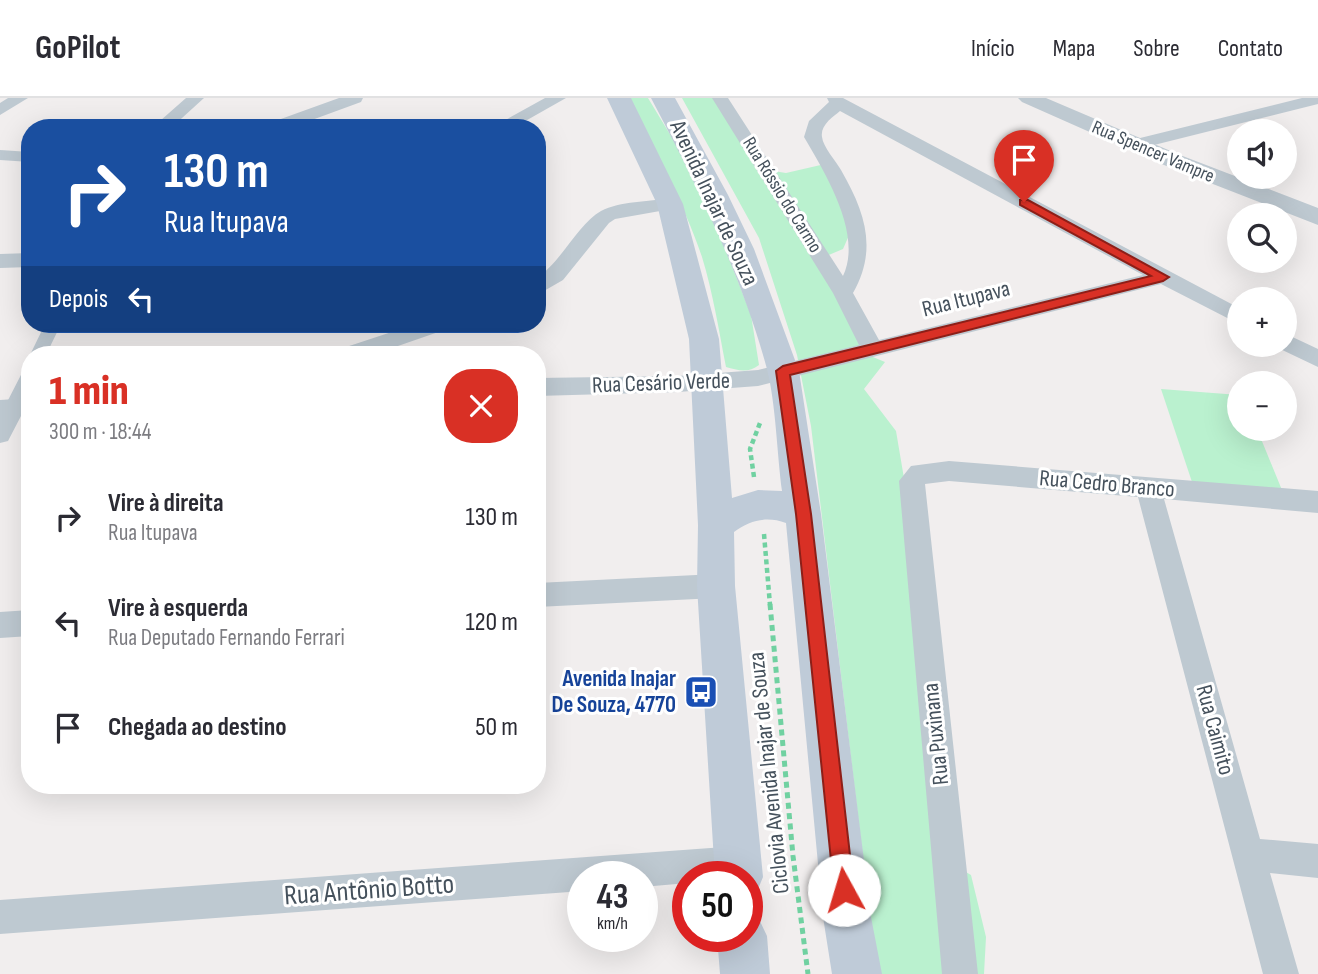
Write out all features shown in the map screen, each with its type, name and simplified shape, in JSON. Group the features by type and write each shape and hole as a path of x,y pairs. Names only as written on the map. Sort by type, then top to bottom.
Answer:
{"main road":[{"name":"Avenida Inajar de Souza","path":"619,98 670,204 704,340 716,525 716,586 737,861"},
{"name":"Avenida Inajar de Souza","path":"663,98 715,195 740,249 783,371 803,514 847,917 858,974"},
{"path":"716,525 728,514 757,503 791,508 803,514"},
{"path":"743,952 745,974"}],"street":[{"path":"0,110 20,98"},
{"path":"171,119 196,98"},
{"path":"298,119 355,98"},
{"path":"517,119 558,98"},
{"name":"Rua Róssio do Carmo","path":"720,98 843,293 873,350"},
{"name":"Rua Spencer Vampre","path":"1029,98 1134,145 1318,216"},
{"path":"1134,145 1318,99"},
{"path":"837,100 1227,311"},
{"name":"Rua Róssio do Carmo","path":"837,100 815,125 813,136 840,184 852,216 859,249 856,272 843,293"},
{"path":"0,155 21,156"},
{"path":"546,282 556,275 602,219 610,214 670,204"},
{"path":"0,261 21,260"},
{"name":"Rua Itupava","path":"783,371 1163,277"},
{"path":"374,346 413,333"},
{"path":"1297,348 1318,359"},
{"name":"Rua Cesário Verde","path":"546,387 706,382 758,378 783,371"},
{"path":"0,434 14,408"},
{"name":"Rua Cedro Branco","path":"912,493 912,481 920,473 949,471 1318,502"},
{"name":"Rua Caimito","path":"1148,487 1281,974"},
{"name":"Rua Puxinana","path":"912,493 960,974"},
{"path":"546,595 716,586"},
{"path":"0,625 21,624"},
{"path":"1249,854 1318,861"},
{"name":"Rua Antônio Botto","path":"0,917 672,874"}],"path":[{"path":"755,479 750,467 750,440 760,422 760,414"},
{"name":"Ciclovia Avenida Inajar de Souza","path":"763,526 793,856 808,974"}],"green space":[{"path":"626,98 648,98 700,184 751,315 759,365 751,370 726,367 716,312 695,237"},
{"path":"682,98 717,98 761,169 786,173 825,164 850,233 843,249 824,257 868,355 885,362 864,389 896,431 907,496 933,853 971,875 986,937 984,974 877,974 811,426 797,355 759,238"},
{"path":"1161,389 1227,394 1227,441 1262,441 1284,495 1194,488"}],"place":[{"name":"Avenida Inajar De Souza, 4770","path":"701,692"}],"route":[{"path":"844,890 803,514 783,371 1163,277 1024,202"}]}
